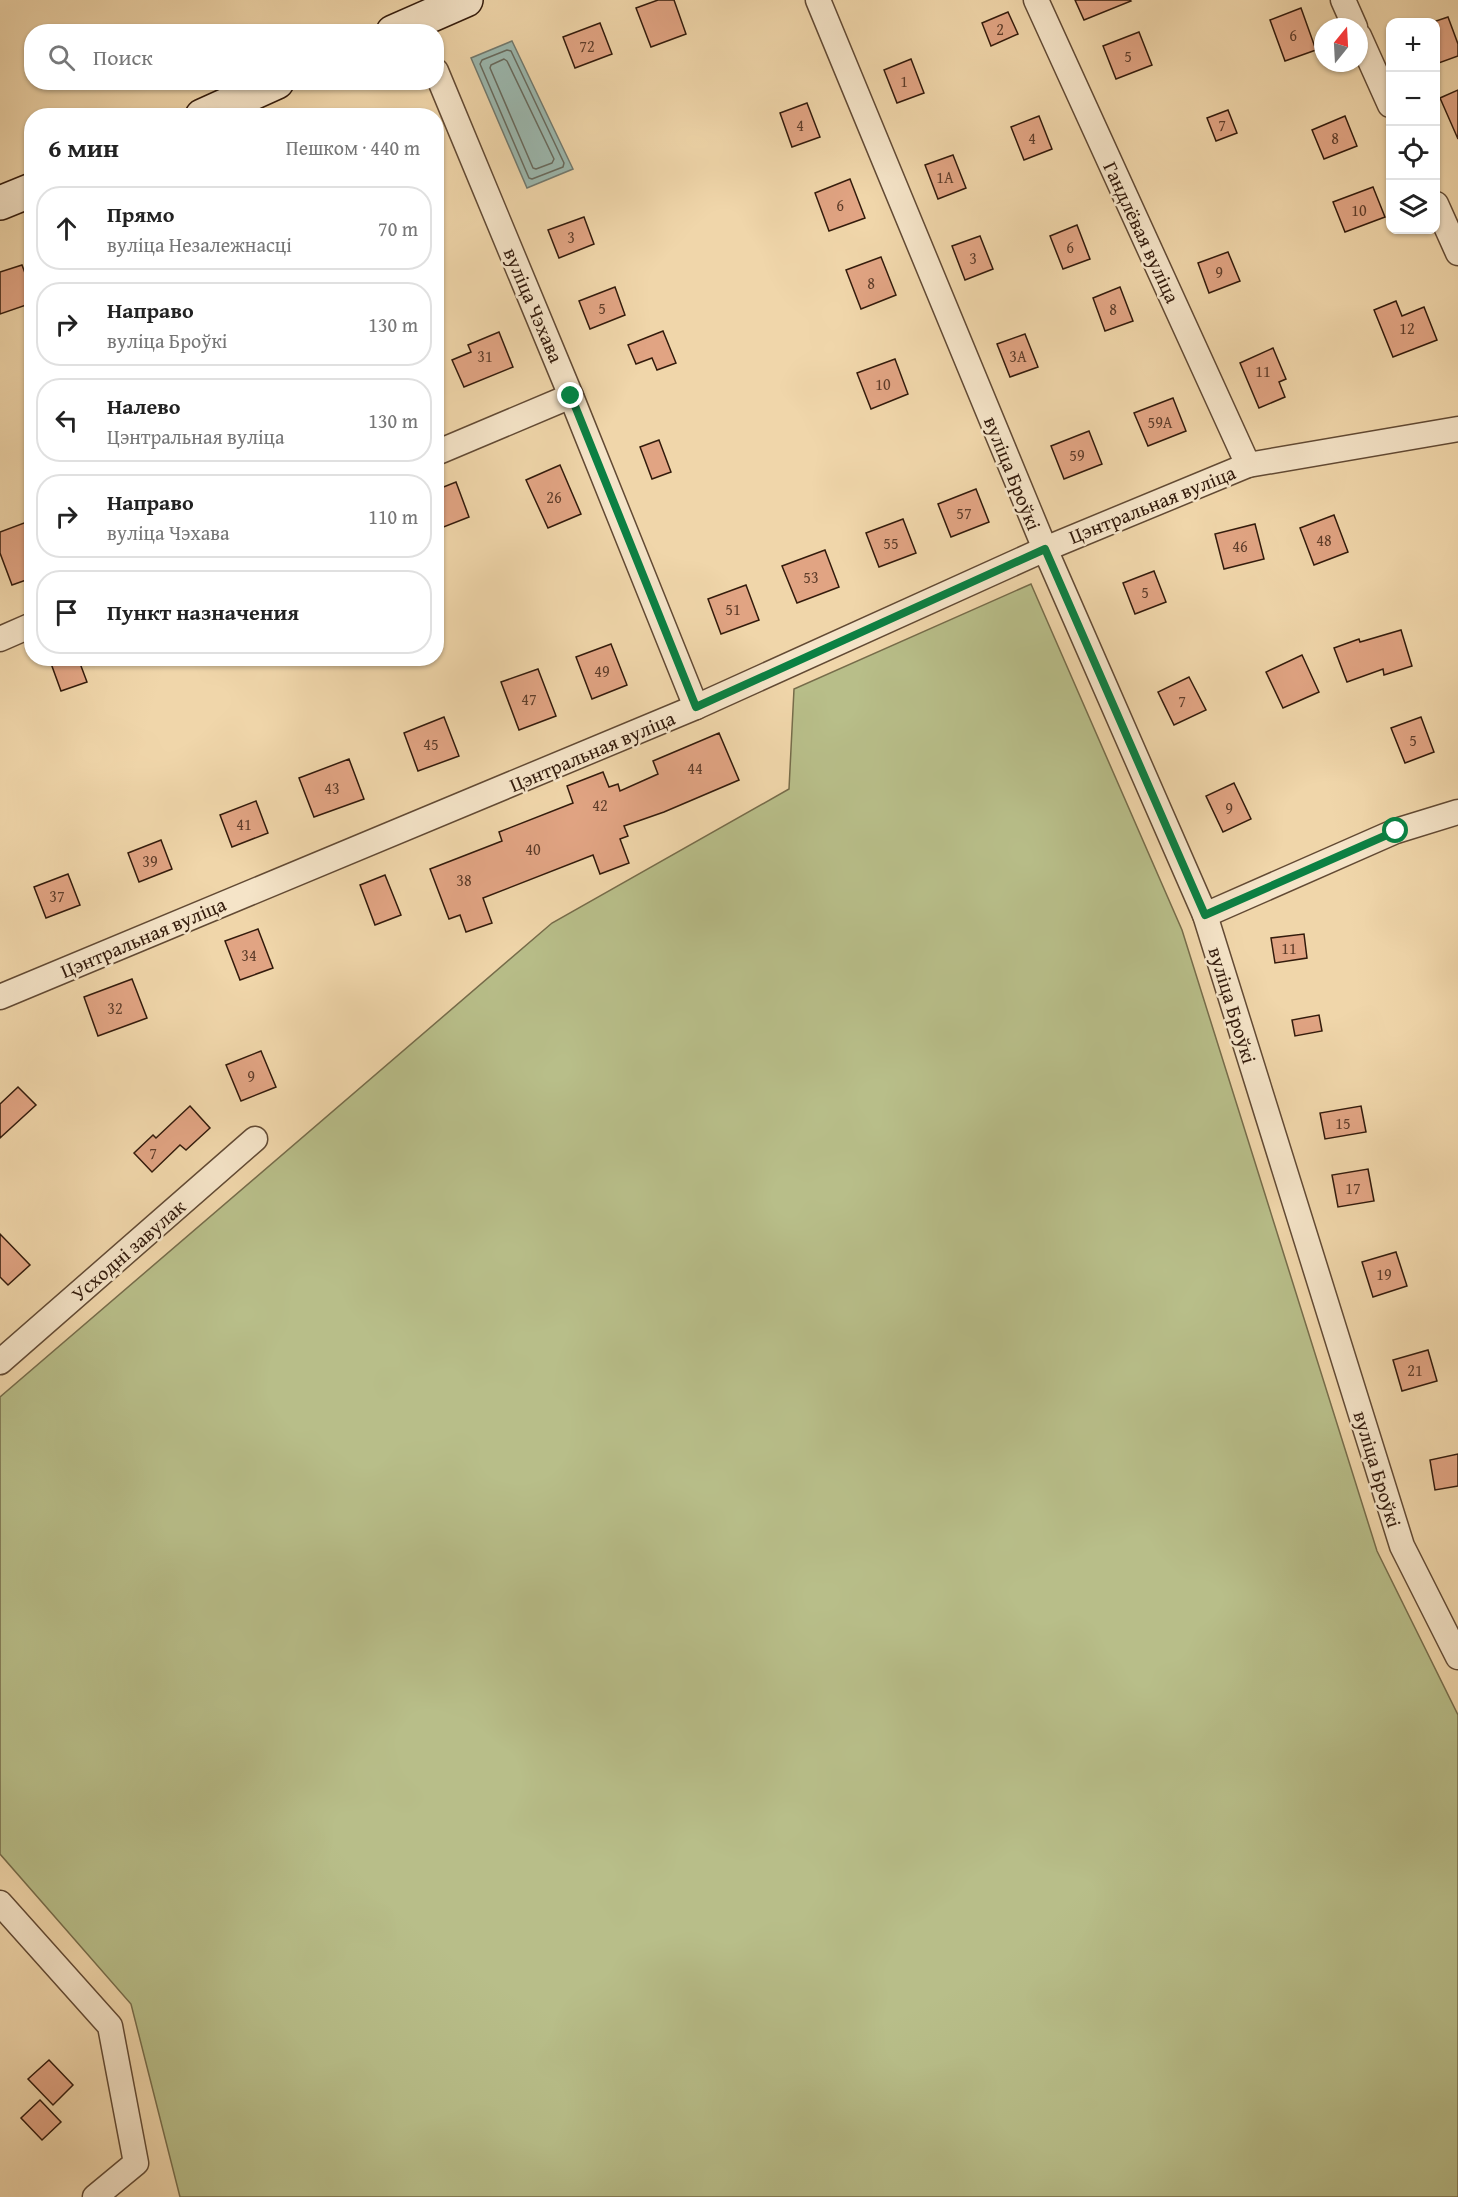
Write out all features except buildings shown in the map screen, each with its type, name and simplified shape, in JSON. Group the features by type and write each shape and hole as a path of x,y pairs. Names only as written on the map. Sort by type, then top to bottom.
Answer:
{"main road":[{"path":"418,24 466,0"},
{"path":"220,108 259,90"},
{"path":"0,203 24,193"}],"street":[{"name":"вуліца Броўкі","path":"818,0 1045,549 1205,915 1402,1546 1458,1657"},
{"name":"Гандлёвая вуліца","path":"1036,0 1248,465"},
{"path":"1343,0 1351,18"},
{"path":"1368,56 1386,96"},
{"name":"вуліца Чэхава","path":"444,90 571,396 696,707"},
{"path":"1440,213 1458,253"},
{"path":"444,450 571,396"},
{"name":"Цэнтральная вуліца","path":"0,997 696,707 1045,549 1248,465 1458,429"},
{"path":"0,639 24,628"},
{"path":"1205,915 1396,831 1458,812"},
{"name":"Усходні завулак","path":"0,1362 255,1139"},
{"path":"0,1903 110,2025 136,2163 95,2197"}],"green space":[{"path":"1031,584 1182,930 1377,1551 1458,1715 1458,2197 180,2197 131,2004 0,1854 0,1397 552,923 789,789 794,689"}],"water":[{"path":"512,41 573,169 527,188 471,58"}],"route":[{"path":"571,396 696,707 1045,549 1205,915 1396,831"}]}
